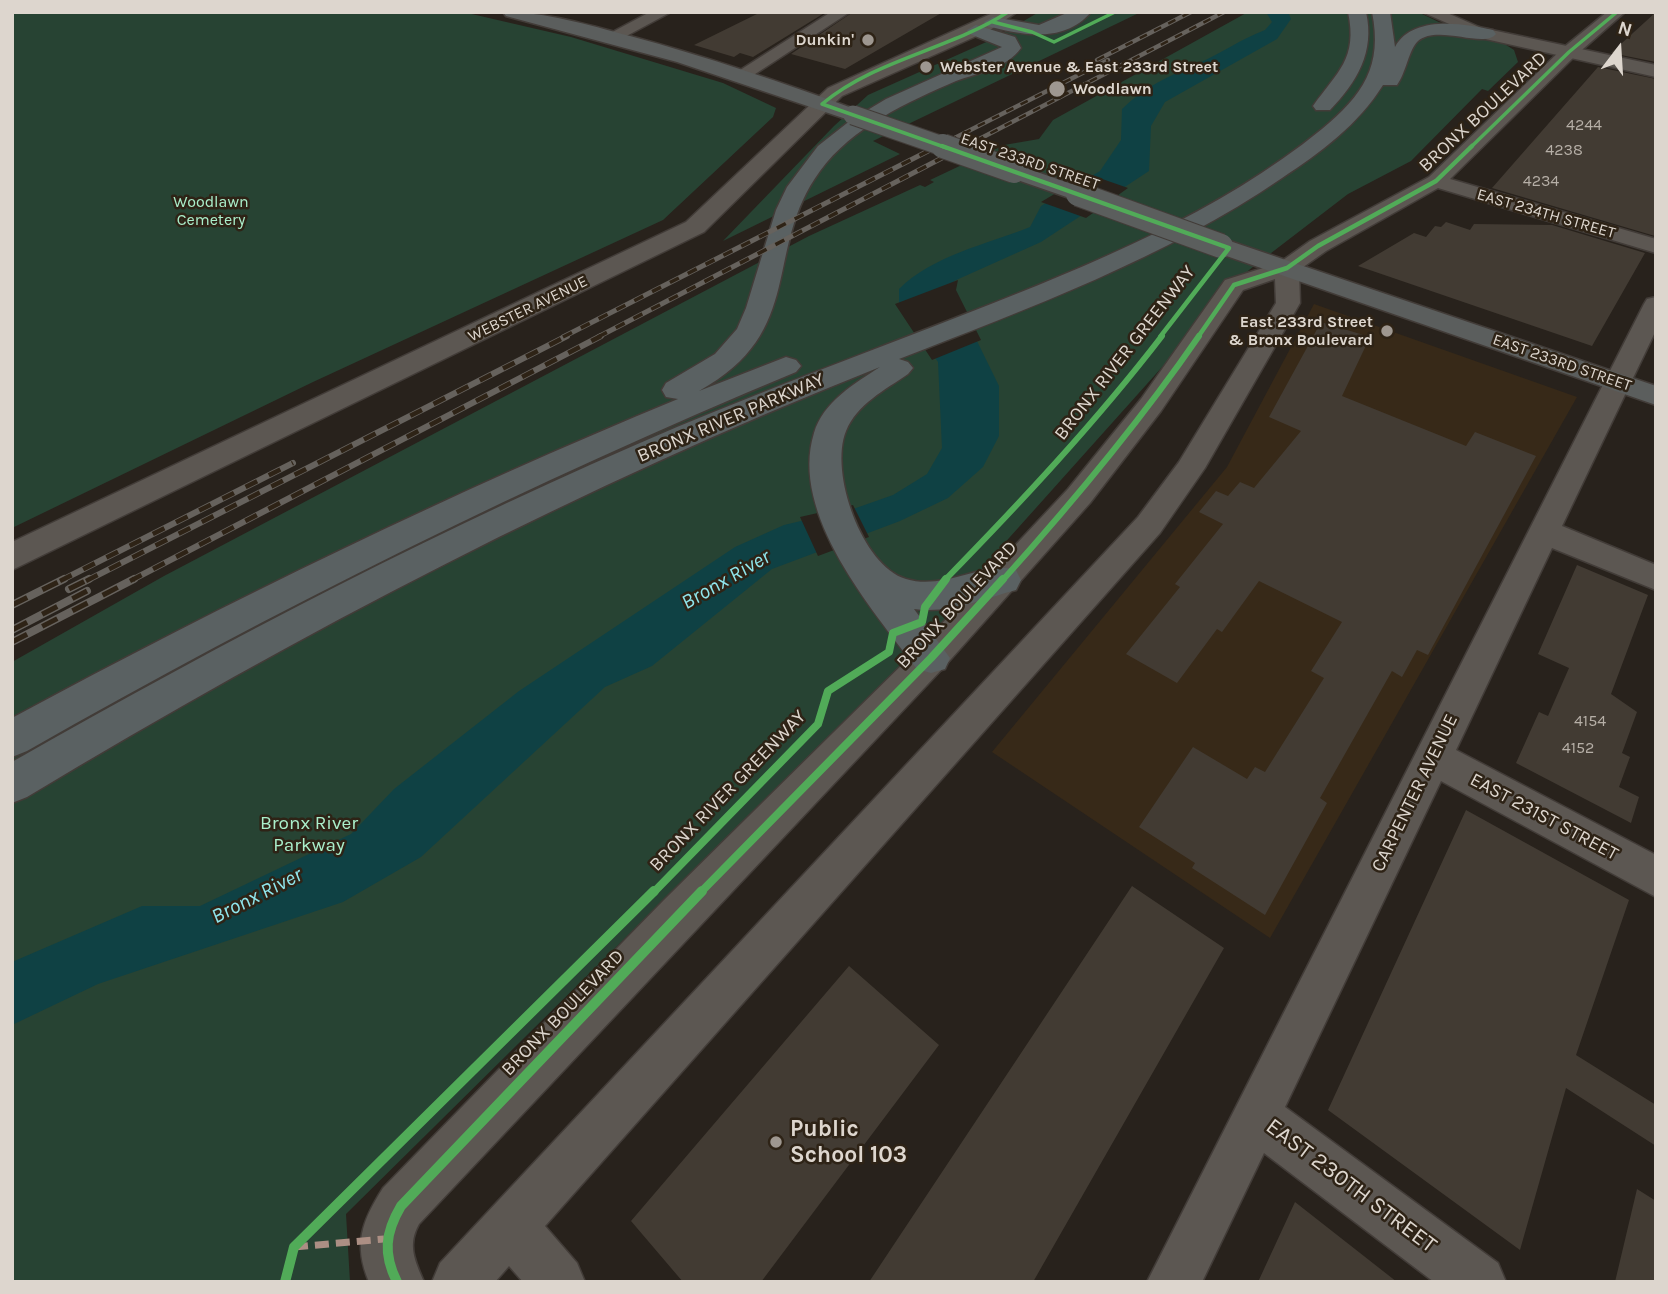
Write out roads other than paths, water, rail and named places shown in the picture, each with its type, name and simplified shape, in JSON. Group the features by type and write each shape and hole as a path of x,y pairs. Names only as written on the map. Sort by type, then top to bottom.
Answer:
{"highway":[{"path":"992,21 1041,32 1055,28 1082,12"},
{"path":"1307,120 1334,95 1354,66 1361,38 1357,12"},
{"path":"1363,101 1377,81 1385,61 1387,41 1381,12"},
{"path":"289,589 508,465 667,395 722,363 740,346 751,327 790,204 810,169 835,142 881,110 1012,48 992,21"},
{"path":"931,658 872,579 836,518 823,476 826,442 843,410 858,393 877,380 907,343 999,318 1204,216 1259,183 1319,141 1392,79 1400,69 1405,44 1414,35 1435,30 1492,34"},
{"path":"1062,257 1174,205"},
{"name":"BRONX RIVER PARKWAY","path":"12,783 214,668 515,513 687,436 907,343 972,293"},
{"name":"BRONX RIVER PARKWAY","path":"12,739 289,589 570,455 907,343"},
{"path":"872,579 907,595 930,598 1003,579"}],"main road":[{"name":"EAST 233RD STREET","path":"512,12 613,36 743,74 1221,246 1656,396"},
{"name":"WEBSTER AVENUE","path":"12,557 695,227 822,104 844,87 992,21"},
{"path":"1492,34 1656,71"},
{"path":"1492,34 1526,50 1544,76"}],"street":[{"path":"613,36 663,12"},
{"path":"743,74 842,12"},
{"path":"1430,12 1492,34"},
{"name":"BRONX BOULEVARD","path":"397,1282 385,1256 384,1239 390,1223 414,1191 931,658 1079,496 1121,445 1234,285 1287,268 1318,246 1436,181 1569,52 1617,12"},
{"name":"EAST 234TH STREET","path":"1436,181 1656,246"},
{"path":"459,1282 1149,525 1190,468 1288,303 1287,268"},
{"name":"CARPENTER AVENUE","path":"1174,1282 1656,304"},
{"path":"1543,531 1656,579"},
{"name":"EAST 231ST STREET","path":"1433,757 1656,877"},
{"name":"EAST 230TH STREET","path":"1256,1116 1479,1282"},
{"path":"510,1226 558,1282"}],"water":[{"name":"Bronx River","path":"1266,12 1288,12 1291,19 1277,39 1165,102 1151,126 1149,171 1041,242 954,281 952,290 999,386 999,436 983,467 948,498 900,521 772,569 652,666 605,687 421,857 343,902 98,984 12,1025 12,962 142,906 200,906 351,834 394,789 519,691 735,547 784,525 856,508 893,495 927,474 942,448 938,362 899,304 899,289 944,259 1030,227 1041,206 1100,171 1121,140 1122,109 1130,101 1167,78 1265,30 1272,22"}],"railway":[{"path":"1097,60 1191,12"},
{"path":"962,148 1224,12"},
{"path":"935,148 1108,60"},
{"path":"563,337 938,146"},
{"path":"598,337 965,146"},
{"path":"86,581 567,336"},
{"path":"130,581 601,336"},
{"path":"60,581 293,463"},
{"path":"60,581 64,579"},
{"path":"69,589 89,579"},
{"path":"12,642 134,579"},
{"path":"12,605 60,581"},
{"path":"12,630 87,591"}],"place":[{"name":"Dunkin'","path":"868,40"},
{"name":"Webster Avenue & East 233rd Street","path":"926,67"},
{"name":"Woodlawn","path":"1057,89"},
{"name":"East 233rd Street & Bronx Boulevard","path":"1387,331"},
{"name":"Public School 103","path":"776,1142"}],"park label":[{"name":"Woodlawn Cemetery","path":"211,211"},
{"name":"Bronx River Parkway","path":"309,835"}]}
